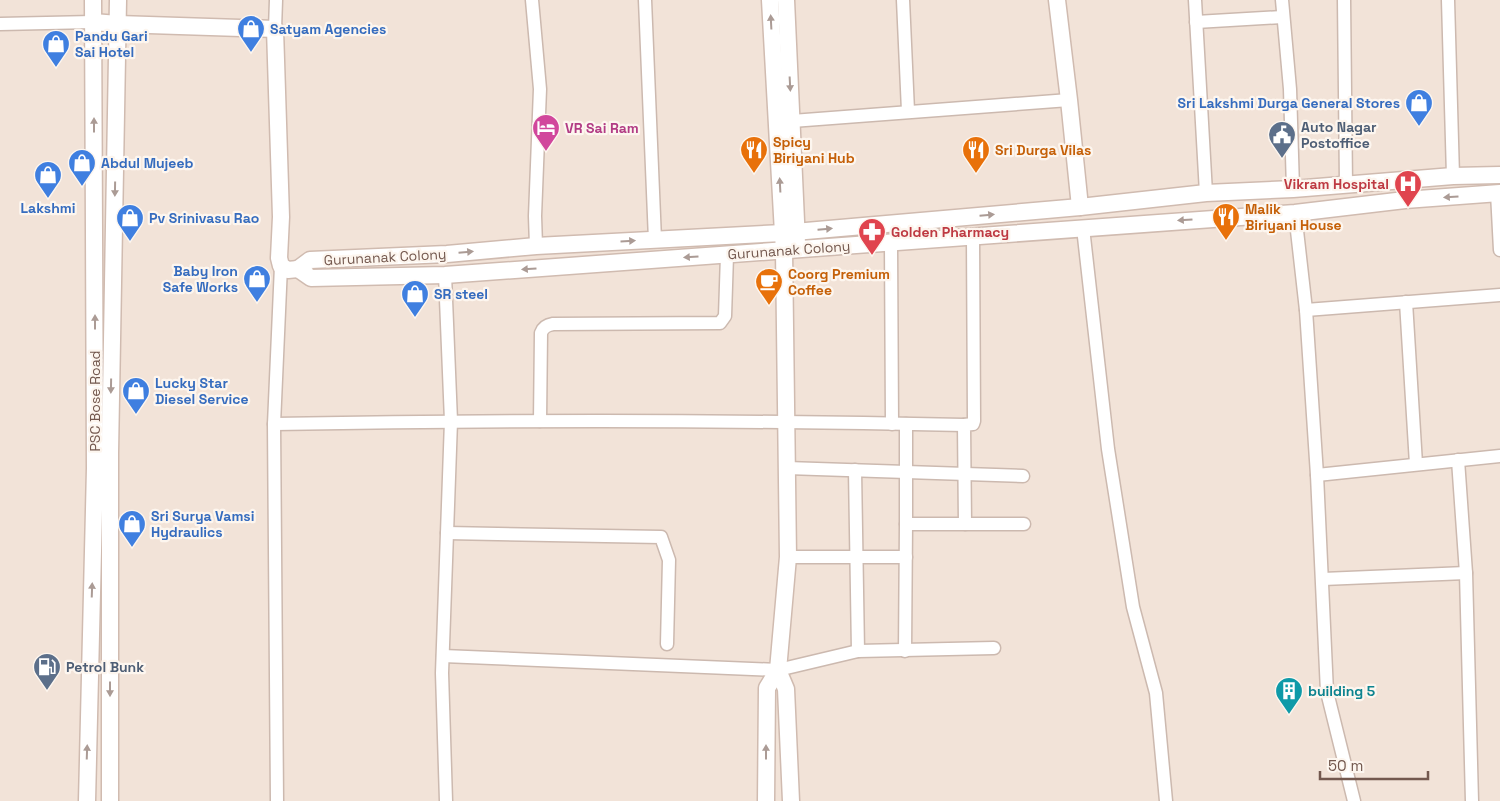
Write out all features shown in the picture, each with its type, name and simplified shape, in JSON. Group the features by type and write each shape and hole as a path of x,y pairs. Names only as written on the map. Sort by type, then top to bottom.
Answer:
{"street":[{"name":"PSC Bose Road","path":"87,801 95,468 93,0"},
{"name":"PSC Bose Road","path":"110,801 110,453 118,0"},
{"path":"276,0 275,29 281,217 279,258 281,266 274,424 277,801"},
{"path":"532,0 540,89 534,216 536,246"},
{"path":"645,0 655,240"},
{"path":"766,801 767,688 778,670 788,557 787,422 790,250 770,0"},
{"path":"786,0 792,121 789,232"},
{"path":"903,0 908,111"},
{"path":"1056,0 1080,207"},
{"path":"1195,0 1206,193"},
{"path":"1282,0 1282,17 1290,89 1285,189 1287,213 1306,310 1317,474 1328,692 1354,801"},
{"path":"1344,0 1346,185"},
{"path":"1448,0 1453,176"},
{"path":"1196,22 1282,17"},
{"path":"0,24 93,22 275,29"},
{"path":"792,121 1069,100"},
{"name":"Gurunanak Colony","path":"1498,193 1405,200 1287,213 445,275 311,278 298,270 310,260 447,254 536,246 789,232 1080,207 1206,193 1346,185 1453,176 1500,175"},
{"path":"1498,193 1500,250"},
{"path":"1083,228 1108,449 1133,607 1156,693 1166,801"},
{"path":"274,424 451,421 787,422 964,426 973,424 972,237"},
{"path":"891,243 892,424"},
{"path":"540,422 541,333 543,329 553,324 720,323 725,316 727,255"},
{"path":"281,266 288,270 298,270"},
{"path":"445,275 451,421 443,656 446,801"},
{"path":"1306,310 1500,295"},
{"path":"1406,302 1416,464"},
{"path":"905,651 906,424"},
{"path":"964,426 965,524"},
{"path":"1317,474 1500,456"},
{"path":"1458,460 1466,573 1472,801"},
{"path":"787,468 1023,476"},
{"path":"856,470 858,651"},
{"path":"906,524 1024,524"},
{"path":"447,533 661,536 669,560 667,644"},
{"path":"788,557 906,557"},
{"path":"1322,579 1466,573"},
{"path":"443,656 778,670 858,651 994,648"},
{"path":"778,670 786,689 791,801"}],"shaded area":[{"path":"0,0 1500,0 1500,801 0,801"}],"place":[{"name":"Satyam Agencies","path":"251,53"},
{"name":"Pandu Gari Sai Hotel","path":"56,68"},
{"name":"Sri Lakshmi Durga General Stores","path":"1419,127"},
{"name":"VR Sai Ram","path":"546,152"},
{"name":"Auto Nagar Postoffice","path":"1282,159"},
{"name":"Spicy Biriyani Hub","path":"754,174"},
{"name":"Sri Durga Vilas","path":"976,174"},
{"name":"Abdul Mujeeb","path":"82,187"},
{"name":"Lakshmi","path":"48,199"},
{"name":"Vikram Hospital","path":"1408,208"},
{"name":"Malik Biriyani House","path":"1226,241"},
{"name":"Pv Srinivasu Rao","path":"130,242"},
{"name":"Golden Pharmacy","path":"872,256"},
{"name":"Baby Iron Safe Works","path":"257,303"},
{"name":"Coorg Premium Coffee","path":"769,306"},
{"name":"SR steel","path":"415,318"},
{"name":"Lucky Star Diesel Service","path":"136,415"},
{"name":"Sri Surya Vamsi Hydraulics","path":"132,548"},
{"name":"Petrol Bunk","path":"47,691"},
{"name":"building 5","path":"1289,715"}]}
